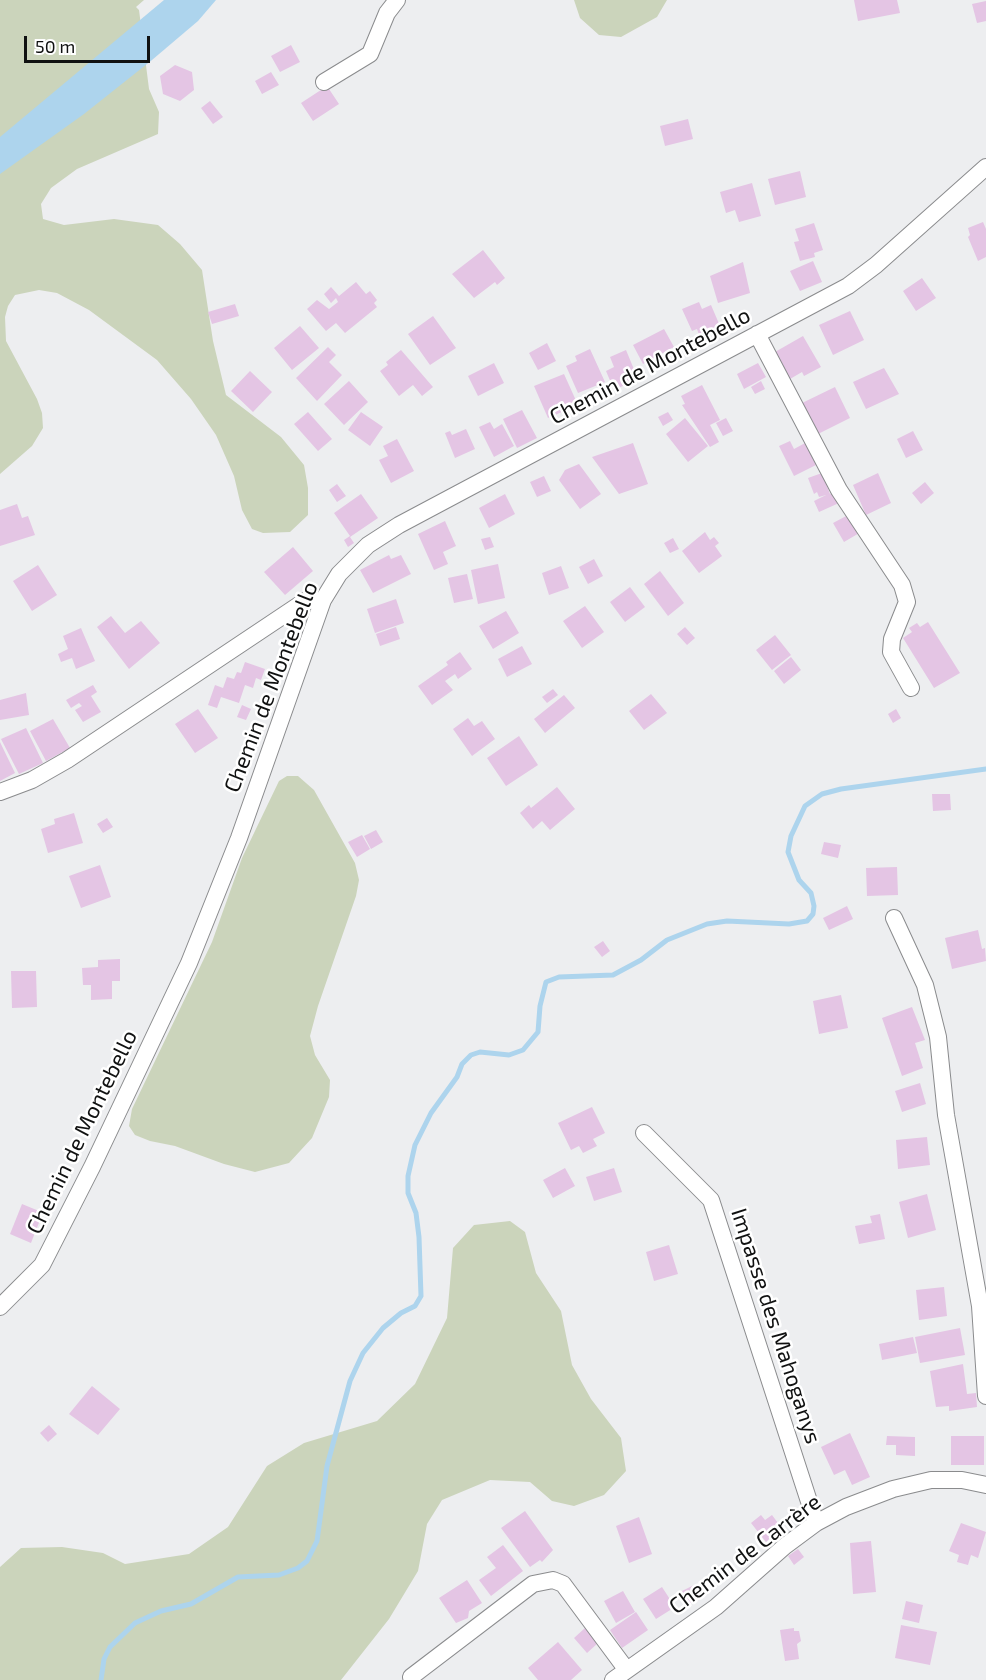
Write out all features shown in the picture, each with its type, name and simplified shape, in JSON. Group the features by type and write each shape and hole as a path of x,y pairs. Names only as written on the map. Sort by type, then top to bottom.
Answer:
{"street":[{"path":"324,82 370,54 387,13 397,0"},
{"name":"Chemin de Montebello","path":"0,1307 42,1265 92,1167 189,963 239,838 323,600 346,567 368,545 399,525 848,286 876,265 986,167"},
{"path":"757,334 839,490 902,585 907,602 892,639 891,652 911,688"},
{"path":"0,792 32,780 67,760 305,601 323,600"},
{"path":"894,918 925,985 938,1037 946,1115 980,1306 986,1396"},
{"name":"Impasse des Mahoganys","path":"644,1133 711,1200 816,1523"},
{"name":"Chemin de Carrère","path":"613,1680 716,1607 816,1523 846,1507 893,1489 922,1482 962,1480 986,1485"},
{"path":"411,1677 533,1584 553,1580 563,1584 626,1669"}],"green space":[{"path":"0,0 144,0 136,7 139,10 149,89 159,112 158,134 77,169 51,188 41,204 43,219 64,225 114,219 158,225 180,244 202,270 213,341 226,395 281,437 304,465 308,488 308,515 290,532 263,533 252,529 242,510 234,476 216,435 191,399 157,360 89,310 57,293 39,290 15,295 8,306 5,317 6,341 37,399 42,413 43,428 32,446 0,474"},
{"path":"574,0 667,0 657,17 621,37 599,35 580,18"},
{"path":"287,776 298,776 314,790 355,863 359,880 356,896 310,1036 315,1055 330,1080 329,1097 312,1138 289,1163 255,1172 224,1164 175,1146 150,1141 135,1135 129,1126 132,1109 212,942 242,858 279,781"},
{"path":"510,1221 525,1232 536,1273 561,1311 572,1365 591,1399 621,1438 626,1471 604,1495 574,1506 552,1501 530,1482 490,1480 442,1500 427,1524 418,1571 389,1619 341,1680 0,1680 0,1567 21,1548 62,1547 103,1553 125,1564 189,1554 228,1527 267,1466 304,1443 377,1421 415,1384 447,1318 453,1248 474,1225"}],"water":[{"path":"164,0 216,0 198,21 152,60 84,114 0,174 0,137"}],"building":[{"path":"854,0 897,0 900,13 858,21"},
{"path":"986,1 986,21 977,23 972,4"},
{"path":"291,45 300,62 280,72 271,56"},
{"path":"175,65 192,72 194,90 180,101 163,94 160,76"},
{"path":"271,72 279,85 262,94 255,81"},
{"path":"327,86 339,104 313,121 301,103"},
{"path":"210,101 223,117 213,124 201,108"},
{"path":"688,119 693,139 665,146 660,126"},
{"path":"800,171 806,197 775,205 768,179"},
{"path":"752,183 761,216 739,222 735,210 726,213 720,192"},
{"path":"983,222 986,229 986,257 978,261 968,237 970,235 968,228"},
{"path":"814,223 823,250 814,253 815,257 800,261 794,242 799,241 795,229"},
{"path":"483,250 505,278 497,285 495,282 474,298 452,274"},
{"path":"813,261 822,282 800,291 790,271"},
{"path":"743,262 750,293 718,303 710,276"},
{"path":"922,278 936,298 916,311 903,291"},
{"path":"356,282 366,294 370,291 377,300 374,303 377,307 345,333 336,323 326,331 307,309 317,300 329,309 338,302 336,298 331,303 324,294 331,287 339,296"},
{"path":"699,302 702,309 711,305 720,326 699,335 697,329 692,331 682,309"},
{"path":"235,304 239,316 212,324 208,312"},
{"path":"850,311 864,340 833,355 819,325"},
{"path":"433,316 456,348 430,365 408,334"},
{"path":"300,326 319,348 292,370 274,348"},
{"path":"664,329 674,347 643,364 633,345"},
{"path":"803,336 821,367 804,376 802,372 790,379 775,352"},
{"path":"547,343 556,361 538,370 529,353"},
{"path":"328,347 336,355 329,362 342,375 317,401 296,378"},
{"path":"590,349 605,382 578,393 566,366 577,361 575,356"},
{"path":"401,350 433,387 422,396 413,385 399,396 380,371 388,365 386,362"},
{"path":"626,350 638,379 614,390 606,371 614,367 610,357"},
{"path":"494,363 504,383 478,396 468,376"},
{"path":"758,363 766,377 744,389 737,374"},
{"path":"884,368 899,394 866,409 853,382"},
{"path":"250,371 272,392 253,412 231,391"},
{"path":"564,374 578,405 548,418 534,386"},
{"path":"349,381 368,402 344,425 324,404"},
{"path":"761,381 765,389 755,394 751,387"},
{"path":"702,385 720,420 710,425 719,442 710,447 682,405 685,404 681,396"},
{"path":"835,387 850,418 816,435 800,404"},
{"path":"522,410 537,438 517,448 503,419"},
{"path":"308,412 332,439 318,451 294,424"},
{"path":"361,412 383,427 370,446 348,430"},
{"path":"668,412 673,420 663,426 658,417"},
{"path":"685,418 708,446 688,462 666,434"},
{"path":"726,418 733,431 723,436 716,423"},
{"path":"490,422 494,429 502,424 514,446 494,457 479,427"},
{"path":"466,429 475,449 455,458 445,433 450,431 452,435"},
{"path":"913,431 923,450 906,458 897,439"},
{"path":"397,439 414,471 391,483 379,460 388,456 383,446"},
{"path":"790,441 794,449 807,442 818,464 794,476 779,446"},
{"path":"633,443 648,484 619,494 592,457"},
{"path":"579,464 601,494 580,509 559,480 565,470"},
{"path":"822,473 830,494 834,492 839,503 819,512 814,501 826,495 819,497 817,492 814,494 808,478"},
{"path":"878,473 891,503 866,515 853,485"},
{"path":"544,476 551,491 537,497 530,482"},
{"path":"925,482 934,493 921,504 912,493"},
{"path":"337,484 346,496 337,502 329,490"},
{"path":"361,494 378,518 350,537 354,543 348,547 344,540 350,536 334,513"},
{"path":"505,494 515,514 489,528 479,508"},
{"path":"17,504 22,518 28,516 35,535 0,546 0,510"},
{"path":"850,514 861,532 844,542 833,523"},
{"path":"445,521 456,546 443,552 448,564 434,570 418,534"},
{"path":"705,532 710,540 714,537 719,543 715,546 722,556 699,573 682,551"},
{"path":"490,537 494,547 485,550 481,539"},
{"path":"673,538 679,549 670,553 664,543"},
{"path":"293,547 313,571 285,595 264,572"},
{"path":"389,555 391,559 401,555 411,574 373,593 360,570"},
{"path":"594,559 603,576 588,584 579,567"},
{"path":"498,564 505,598 478,604 471,570"},
{"path":"38,565 57,595 32,611 13,581"},
{"path":"561,566 569,588 549,595 542,573"},
{"path":"660,571 684,603 668,616 644,584"},
{"path":"467,574 473,599 454,603 448,578"},
{"path":"630,587 645,607 625,622 610,602"},
{"path":"396,599 404,623 375,633 367,609"},
{"path":"585,606 604,632 582,648 563,621"},
{"path":"506,611 519,633 493,649 479,626"},
{"path":"111,616 125,633 141,621 160,643 129,669 97,627"},
{"path":"928,622 960,673 934,688 903,638 912,632 909,628 917,623 920,627"},
{"path":"396,627 400,639 380,646 376,634"},
{"path":"685,627 695,638 687,645 677,634"},
{"path":"81,628 95,661 76,669 72,658 61,662 58,654 68,649 63,636"},
{"path":"775,635 791,655 772,670 756,650"},
{"path":"522,646 532,664 507,677 498,659"},
{"path":"460,652 472,669 458,679 455,674 445,681 453,690 432,705 418,686 448,665 446,662"},
{"path":"791,657 801,670 784,684 774,671"},
{"path":"245,662 265,669 261,680 256,678 253,688 245,685 239,703 221,697 217,708 208,705 215,685 223,688 227,677 234,679 237,672 241,673"},
{"path":"93,685 97,692 91,696 101,712 83,722 75,710 82,706 79,703 71,708 66,700"},
{"path":"553,689 558,695 547,703 542,697"},
{"path":"26,693 29,715 0,720 0,700"},
{"path":"651,694 667,713 644,730 629,711"},
{"path":"564,695 575,708 545,733 534,719"},
{"path":"242,705 251,709 246,720 237,717"},
{"path":"198,709 218,738 195,753 175,724"},
{"path":"896,709 901,718 893,723 888,714"},
{"path":"468,718 474,726 482,721 495,739 472,756 453,729"},
{"path":"53,719 70,748 46,761 30,731"},
{"path":"26,728 43,763 19,774 1,739"},
{"path":"519,736 538,765 506,786 487,758"},
{"path":"0,742 15,773 0,781"},
{"path":"557,787 575,809 550,830 542,821 533,829 520,813 529,805 531,808"},
{"path":"932,794 950,794 951,810 933,811"},
{"path":"74,813 83,843 48,853 41,829 55,824 54,819"},
{"path":"107,818 113,827 103,833 97,824"},
{"path":"376,830 383,842 371,849 364,836"},
{"path":"362,835 370,849 357,857 348,842"},
{"path":"824,842 841,845 838,858 821,854"},
{"path":"100,865 111,897 81,908 69,876"},
{"path":"897,867 898,895 867,896 866,868"},
{"path":"847,906 853,919 829,930 823,918"},
{"path":"978,930 982,949 985,948 986,961 952,969 945,938"},
{"path":"603,941 610,951 602,957 594,947"},
{"path":"120,959 120,981 112,981 112,999 91,1000 91,985 83,985 82,968 98,967 98,960"},
{"path":"11,971 36,971 37,1007 12,1008"},
{"path":"841,995 848,1028 819,1034 813,1001"},
{"path":"912,1007 925,1040 915,1043 923,1068 902,1076 882,1018"},
{"path":"920,1083 926,1104 902,1112 895,1091"},
{"path":"592,1107 605,1133 593,1139 597,1146 583,1153 579,1146 571,1150 558,1123"},
{"path":"927,1137 930,1165 898,1169 896,1140"},
{"path":"565,1168 575,1186 553,1198 543,1180"},
{"path":"614,1168 622,1192 594,1201 586,1177"},
{"path":"927,1194 936,1230 908,1238 899,1202"},
{"path":"22,1204 39,1211 36,1218 40,1220 31,1243 10,1234"},
{"path":"880,1214 885,1239 859,1244 855,1226 872,1223 870,1216"},
{"path":"669,1245 678,1274 654,1281 646,1252"},
{"path":"944,1287 947,1316 919,1320 916,1290"},
{"path":"960,1328 965,1355 920,1363 915,1337"},
{"path":"913,1337 917,1353 882,1360 879,1344"},
{"path":"963,1364 967,1394 976,1393 977,1407 949,1411 949,1406 936,1407 930,1371"},
{"path":"92,1386 120,1409 98,1435 69,1414"},
{"path":"49,1425 57,1434 48,1442 40,1433"},
{"path":"850,1433 870,1477 852,1485 845,1470 834,1475 821,1447"},
{"path":"887,1436 915,1437 915,1456 896,1455 896,1445 886,1445"},
{"path":"951,1436 984,1436 984,1465 951,1465"},
{"path":"525,1511 553,1550 542,1562 540,1560 530,1567 501,1528"},
{"path":"761,1515 765,1520 772,1515 781,1527 766,1542 751,1523"},
{"path":"639,1517 652,1554 629,1563 616,1526"},
{"path":"961,1523 986,1532 978,1558 971,1555 968,1565 957,1562 959,1555 949,1551"},
{"path":"871,1541 876,1592 853,1594 850,1543"},
{"path":"503,1545 523,1571 491,1596 479,1580 496,1568 487,1557"},
{"path":"798,1549 804,1557 794,1565 788,1556"},
{"path":"467,1580 482,1603 469,1611 468,1618 456,1623 439,1598"},
{"path":"694,1585 701,1598 688,1604 682,1591"},
{"path":"662,1587 675,1607 656,1619 643,1599"},
{"path":"623,1591 635,1612 616,1623 604,1601"},
{"path":"906,1601 923,1605 919,1623 902,1619"},
{"path":"636,1612 648,1630 622,1648 610,1630"},
{"path":"901,1625 937,1632 930,1665 895,1658"},
{"path":"585,1628 598,1643 587,1653 574,1638"},
{"path":"794,1628 794,1631 799,1631 801,1641 797,1644 799,1659 785,1661 780,1630"},
{"path":"558,1642 582,1670 571,1680 538,1680 528,1668"}],"waterway":[{"path":"101,1680 104,1659 110,1647 135,1623 161,1611 191,1604 238,1577 279,1575 298,1568 307,1561 317,1541 327,1466 350,1381 363,1353 383,1328 401,1313 415,1306 421,1296 419,1237 416,1213 408,1193 408,1176 415,1145 431,1113 457,1077 462,1064 471,1055 480,1052 509,1055 523,1050 538,1032 540,1006 546,982 559,977 613,975 641,960 667,940 707,924 727,921 789,924 807,921 813,914 811,893 799,880 788,852 791,836 805,806 822,794 841,789 986,769"}]}
